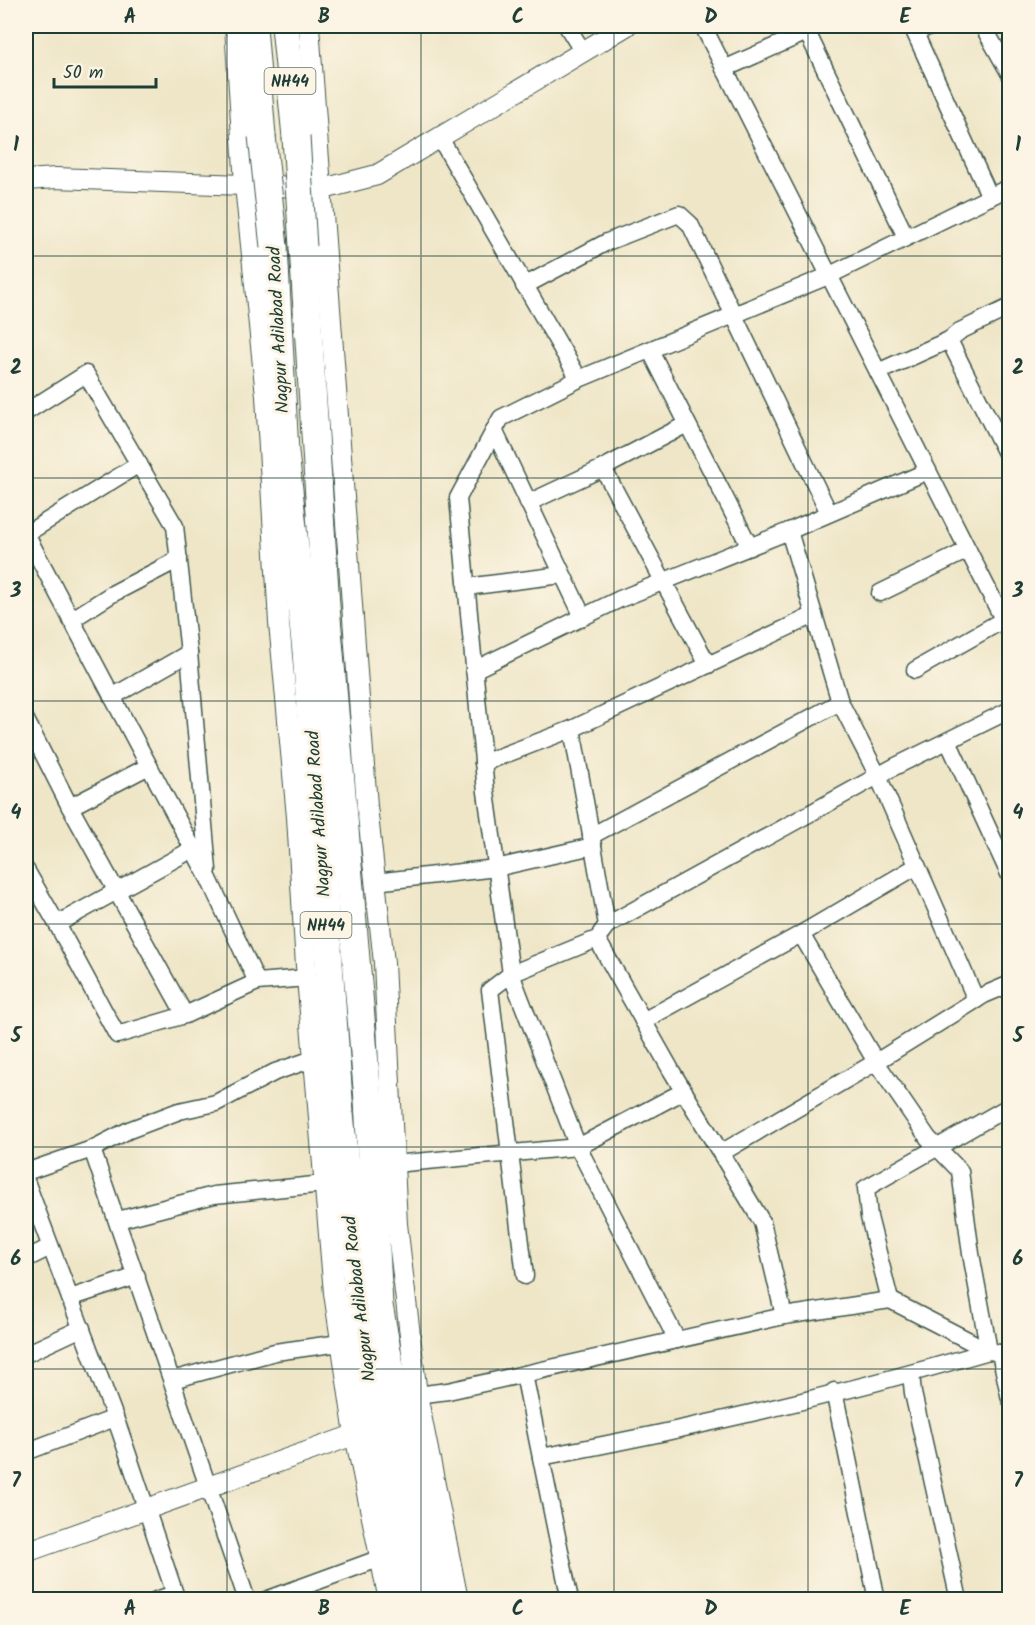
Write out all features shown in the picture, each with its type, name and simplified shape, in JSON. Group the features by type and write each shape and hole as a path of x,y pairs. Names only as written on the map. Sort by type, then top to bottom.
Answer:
{"highway":[{"name":"Nagpur Adilabad Road","path":"253,26 274,247 285,452 306,651 340,1113 359,1309 388,1427 437,1599"},
{"name":"Nagpur Adilabad Road","path":"285,26 296,137 326,606 379,1099 379,1305 388,1427 411,1599"}],"street":[{"path":"235,26 244,185 266,396 279,623 297,817 313,1059 340,1343 388,1427 458,1599"},
{"path":"309,26 350,595 384,963 379,1099 394,1164 397,1224 417,1395"},
{"path":"567,26 583,52"},
{"path":"26,180 56,178 320,188 377,175 626,26"},
{"path":"703,26 1006,626 915,670"},
{"path":"930,26 915,33 990,197"},
{"path":"983,26 1010,74"},
{"path":"724,69 807,32 906,237"},
{"path":"440,138 579,379"},
{"path":"676,1340 578,1147 511,974 483,763 458,498 501,418 579,379 828,276 1010,188"},
{"path":"524,286 607,242 679,214 690,224 829,513"},
{"path":"878,372 949,340 960,331 1010,307"},
{"path":"949,340 1010,461"},
{"path":"650,350 750,547"},
{"path":"26,412 86,374 175,526 209,879"},
{"path":"528,503 603,468 687,424"},
{"path":"494,430 583,617"},
{"path":"139,464 26,534 29,552 71,620 149,766 209,879 257,981"},
{"path":"603,468 708,665"},
{"path":"474,669 583,617 928,471"},
{"path":"789,531 840,702 878,776 976,1000"},
{"path":"880,593 968,550"},
{"path":"71,620 111,594 179,559"},
{"path":"466,587 562,575"},
{"path":"483,763 572,729 814,615"},
{"path":"112,697 189,653"},
{"path":"375,882 496,868 592,841 840,702"},
{"path":"525,1276 508,1153 490,990 511,974 597,939 607,925 878,776 1010,710"},
{"path":"26,720 70,807 185,1015"},
{"path":"572,729 607,925"},
{"path":"948,741 1010,876"},
{"path":"70,807 149,766"},
{"path":"57,924 193,849"},
{"path":"643,1021 801,934 917,866"},
{"path":"26,870 117,1035 185,1015 257,981 307,978"},
{"path":"801,934 876,1062 936,1146 960,1171 971,1254 1000,1353 1010,1399"},
{"path":"597,939 762,1222 784,1316"},
{"path":"721,1153 976,1000 1010,984"},
{"path":"26,1172 92,1149 139,1126 179,1112 216,1103 275,1072 313,1059"},
{"path":"394,1164 578,1147 684,1091"},
{"path":"890,1300 868,1217 866,1188 936,1146 1010,1106"},
{"path":"92,1149 247,1599"},
{"path":"26,1180 115,1418 175,1597 156,1599"},
{"path":"118,1220 214,1195 324,1184"},
{"path":"26,1259 50,1247"},
{"path":"70,1298 137,1276"},
{"path":"26,1552 208,1487 388,1427 417,1395 448,1391 784,1316 890,1300 1000,1353"},
{"path":"26,1354 82,1328"},
{"path":"172,1380 275,1352 340,1343"},
{"path":"541,1457 616,1443 1000,1353"},
{"path":"524,1374 570,1599"},
{"path":"911,1374 913,1393 959,1599"},
{"path":"834,1391 877,1599"},
{"path":"26,1452 115,1418"},
{"path":"388,1427 381,1557 389,1599"},
{"path":"266,1599 381,1557"}]}
